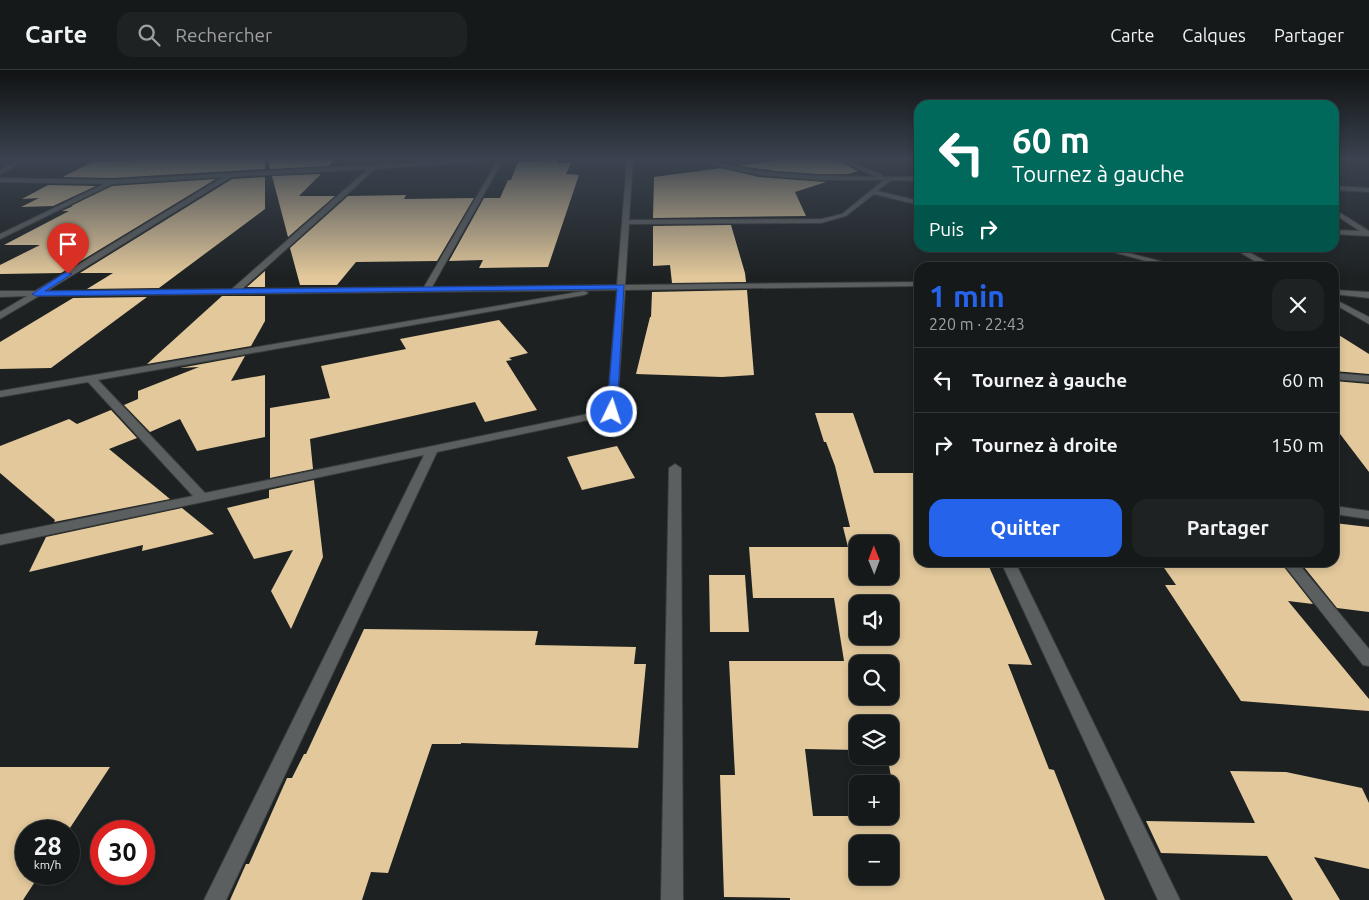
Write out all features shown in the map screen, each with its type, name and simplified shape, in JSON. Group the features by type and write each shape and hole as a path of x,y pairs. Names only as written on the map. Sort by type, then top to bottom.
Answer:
{"street":[{"path":"0,237 78,199"},
{"path":"0,316 193,199"},
{"path":"235,291 338,199"},
{"path":"427,289 479,199"},
{"path":"0,540 612,412 628,199"},
{"path":"626,222 821,221 844,215 865,199"},
{"path":"901,199 914,202"},
{"path":"1339,214 1369,234"},
{"path":"1339,232 1369,234"},
{"path":"1118,252 1159,262"},
{"path":"1244,252 1262,262"},
{"path":"0,294 914,284"},
{"path":"0,394 621,287"},
{"path":"1339,292 1369,294"},
{"path":"1339,304 1369,321"},
{"path":"1339,376 1369,379"},
{"path":"91,379 202,498"},
{"path":"215,900 432,450"},
{"path":"672,900 675,468"},
{"path":"1339,511 1369,515"},
{"path":"1010,567 1169,900"},
{"path":"1293,567 1369,660"}],"building":[{"path":"38,199 69,199 53,206 21,207"},
{"path":"86,199 183,199 61,273 0,274 0,265 40,245 4,245 69,211 62,211 73,206 71,206"},
{"path":"200,199 265,199 265,209 159,288 87,289 113,273 80,273"},
{"path":"278,199 332,199 288,237"},
{"path":"345,199 474,199 437,261 356,262 337,285 300,285 290,248"},
{"path":"484,199 571,199 548,267 479,268 483,260 449,261"},
{"path":"653,199 798,199 806,216 653,218"},
{"path":"731,225 746,282 672,283 670,265 653,266 653,226"},
{"path":"265,271 265,287 247,287"},
{"path":"747,290 754,375 722,377 636,374 651,317 652,292"},
{"path":"222,296 265,296 265,321 251,346 147,364"},
{"path":"147,297 51,368 0,369 0,342 73,298"},
{"path":"499,320 528,353 509,358 512,360 506,361 537,410 485,422 475,402 310,439 313,469 270,478 270,408 330,398 321,366 406,349 400,339"},
{"path":"1339,335 1369,354 1369,374 1339,371"},
{"path":"245,356 231,381 265,375 265,437 197,451 180,419 150,432 124,405 138,399 138,391 199,367 180,368"},
{"path":"1339,381 1369,384 1369,472 1339,433"},
{"path":"111,410 137,438 109,449 170,499 54,522 55,520 0,473 0,446 69,419 77,424"},
{"path":"815,413 853,413 874,473 914,473 914,567 989,567 1032,665 1008,664 1049,769 1054,770 1105,900 790,900 790,898 724,897 720,775 735,775 729,661 844,661 834,598 753,598 749,547 848,547 843,527 850,527 835,466 826,442 824,442","holes":["849,715 899,715 899,765 889,765 891,775 899,775 899,825 849,825 849,816 813,816 805,749 849,750"]},
{"path":"617,446 635,478 582,490 567,457"},
{"path":"314,480 323,557 291,629 271,591 293,550 254,559 227,508 269,498 269,490"},
{"path":"182,508 214,534 142,551 143,545 29,572 46,537"},
{"path":"1339,524 1369,527 1369,612 1337,608 1304,567 1339,567"},
{"path":"1163,567 1284,567 1313,604 1288,601 1369,699 1369,711 1241,701 1165,585 1176,585"},
{"path":"709,575 745,575 749,632 710,632"},
{"path":"364,629 538,631 535,645 636,647 634,664 646,664 638,748 461,743 432,744 388,873 371,872 362,900 230,900 246,864 249,864 287,778 292,778 304,754 306,754"},
{"path":"0,767 110,767 75,820 15,820 15,885 33,885 23,900 0,900"},
{"path":"1230,771 1286,772 1362,788 1369,803 1369,869 1314,857 1340,900 1293,900 1267,856 1161,853 1146,821 1255,823"}],"route":[{"path":"68,274 36,294 621,287 612,412"}]}
